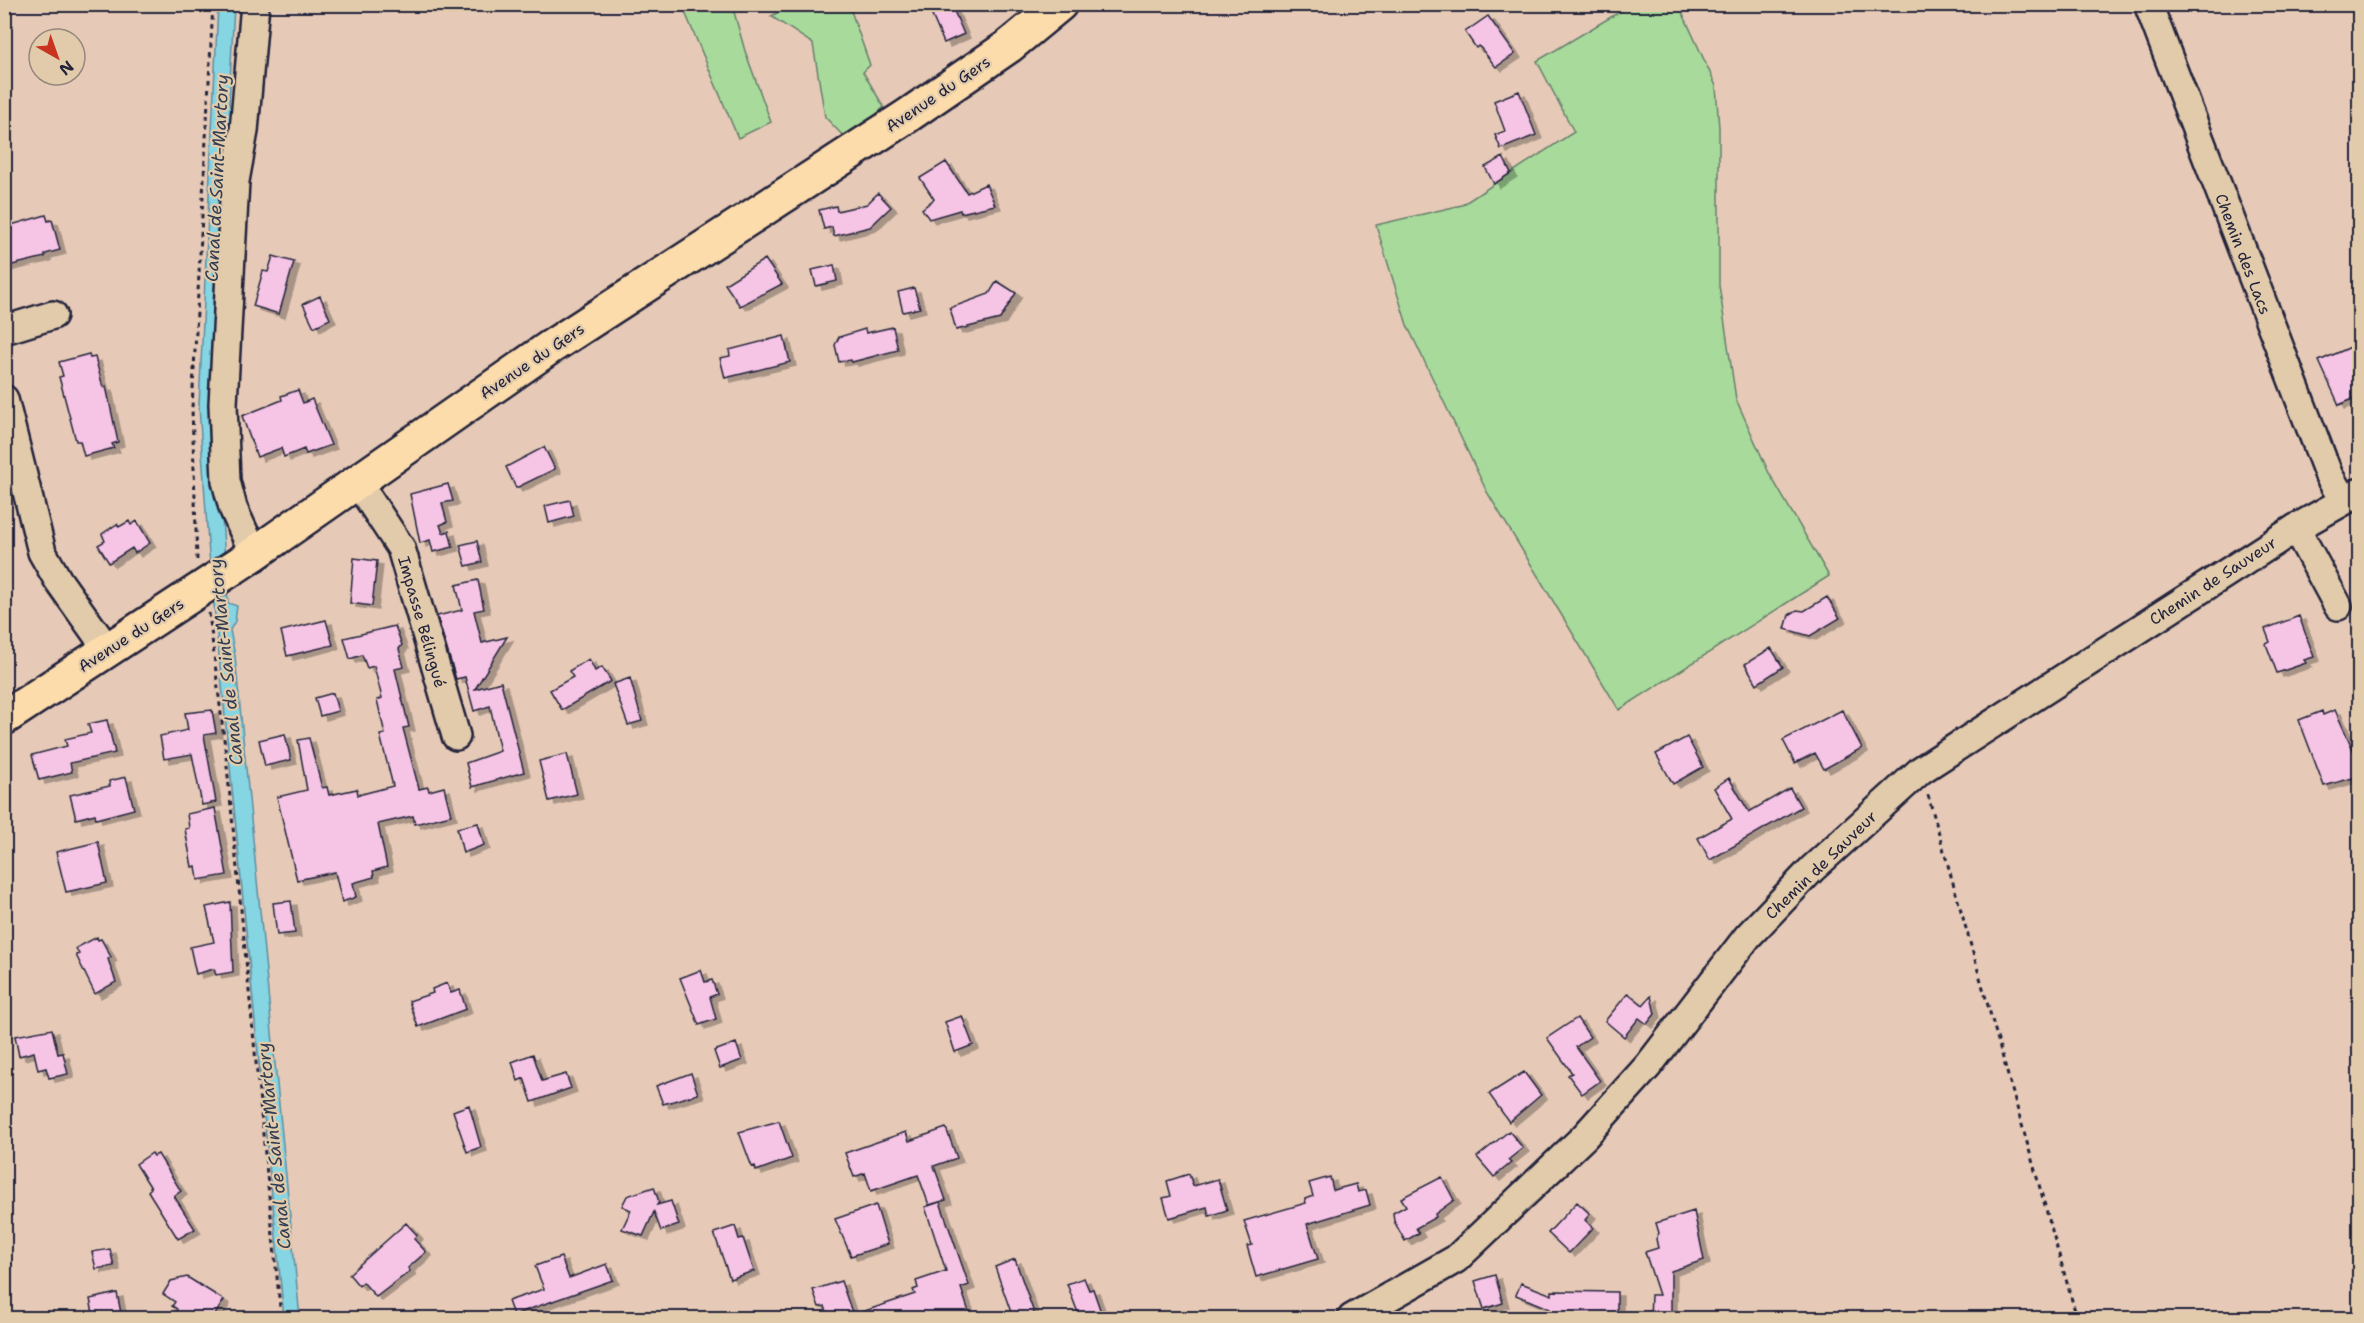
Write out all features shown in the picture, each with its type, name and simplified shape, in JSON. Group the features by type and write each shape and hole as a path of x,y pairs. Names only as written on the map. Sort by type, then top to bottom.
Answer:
{"main road":[{"name":"Avenue du Gers","path":"4,718 53,684 109,652 254,554 549,348 916,110 1009,46 1060,4"}],"street":[{"path":"254,554 233,508 226,481 223,404 235,181 244,132 255,4"},
{"name":"Chemin des Lacs","path":"2148,4 2330,476 2352,496"},
{"path":"4,330 53,315"},
{"path":"4,399 42,552 58,580 109,652"},
{"name":"Impasse Bélingué","path":"358,483 401,548 456,736"},
{"name":"Chemin de Sauveur","path":"1352,1318 1456,1259 1584,1137 1648,1066 1748,936 1812,869 1921,770 2296,528 2352,496"},
{"path":"2296,528 2338,606"}],"path":[{"path":"213,4 192,408 197,562 199,578 213,581 208,599 226,756 281,1318"},
{"path":"1921,770 2077,1318"}],"green space":[{"path":"682,5 732,5 745,51 771,122 738,138"},
{"path":"793,5 849,5 870,65 863,72 884,107 848,141 825,117 813,44 771,16"},
{"path":"1631,5 1679,5 1716,86 1719,128 1719,285 1736,399 1769,473 1829,576 1619,710 1487,492 1407,325 1376,225 1462,205 1574,132 1537,61"}],"water":[{"name":"Canal de Saint-Martory","path":"218,5 234,5 229,103 236,125 229,129 227,126 214,404 228,603 237,606 235,621 230,630 235,656 300,1318 284,1318 208,543 199,406"}],"building":[{"path":"927,4 951,4 964,34 944,43"},
{"path":"1488,16 1515,54 1496,67 1479,46 1476,48 1465,32"},
{"path":"1519,91 1536,135 1501,149 1495,135 1505,131 1494,101"},
{"path":"1503,157 1511,173 1494,184 1485,167"},
{"path":"946,162 967,193 986,184 995,205 961,213 960,210 929,219 922,209 934,199 920,178"},
{"path":"878,193 891,207 870,227 834,236 832,227 824,229 819,210 836,206 837,211 867,204"},
{"path":"46,215 48,221 52,220 60,250 45,254 45,257 4,267 4,227"},
{"path":"273,256 294,262 279,314 253,306 263,271 268,272"},
{"path":"765,259 782,284 740,306 725,284"},
{"path":"834,265 837,281 816,286 812,270"},
{"path":"997,281 1016,293 1000,319 956,330 950,308 989,294"},
{"path":"914,288 920,308 903,312 898,292"},
{"path":"320,296 330,319 314,327 303,304"},
{"path":"893,327 898,350 852,362 851,360 839,362 835,345 839,337 865,329 866,333"},
{"path":"784,336 790,362 725,378 720,358 730,356 729,350"},
{"path":"2360,343 2360,396 2339,405 2319,361"},
{"path":"89,354 90,358 95,357 103,387 106,386 118,442 112,444 114,448 84,456 80,441 76,441 59,377 63,376 59,362"},
{"path":"298,390 303,403 312,399 331,445 306,454 304,449 284,457 281,448 257,457 242,416 282,400 281,396"},
{"path":"544,447 555,469 516,488 506,467"},
{"path":"448,484 453,501 442,503 447,522 440,525 443,533 449,531 453,547 433,552 430,540 420,543 410,494"},
{"path":"570,500 574,516 549,523 545,506"},
{"path":"129,521 131,525 137,521 150,543 135,553 132,548 109,563 98,545 105,541 102,534 117,524 119,527"},
{"path":"477,541 482,562 466,566 460,545"},
{"path":"354,558 377,561 372,606 350,603"},
{"path":"478,580 484,609 474,611 482,643 507,637 475,689 501,682 524,772 472,787 466,763 500,751 490,706 474,711 465,677 456,679 437,616 462,610 456,585"},
{"path":"1827,597 1840,618 1810,636 1785,629 1789,615 1797,610 1804,611"},
{"path":"2299,616 2314,657 2304,660 2306,663 2277,673 2266,644 2270,642 2265,629"},
{"path":"326,620 333,645 287,656 281,631"},
{"path":"395,626 402,645 399,649 404,667 395,669 409,727 403,728 419,789 428,787 429,791 444,787 451,815 415,824 413,816 378,824 387,867 373,871 374,877 353,883 356,897 342,902 335,872 297,880 277,797 307,790 298,740 309,738 322,788 327,787 329,795 357,789 358,795 393,786 380,735 385,734 377,700 382,698 374,666 367,668 362,655 350,659 344,638"},
{"path":"1771,648 1783,667 1757,684 1745,664"},
{"path":"589,659 595,671 602,667 611,681 562,710 550,690 573,677 569,671"},
{"path":"630,678 642,721 628,725 613,684"},
{"path":"333,693 338,711 320,716 315,698"},
{"path":"212,710 216,733 204,735 216,802 202,805 192,754 164,759 160,736 188,730 185,713"},
{"path":"1842,710 1862,748 1824,769 1815,753 1795,763 1783,740"},
{"path":"2335,710 2360,765 2360,776 2324,786 2299,720 2322,711 2323,715"},
{"path":"107,720 115,753 70,763 72,772 39,780 32,755 67,746 65,739 91,733 88,724"},
{"path":"285,734 291,760 265,766 259,740"},
{"path":"1687,737 1703,767 1673,784 1656,754"},
{"path":"567,754 577,794 549,801 539,761"},
{"path":"126,777 134,809 96,819 95,814 76,819 70,795 110,786 109,781"},
{"path":"1729,778 1749,812 1790,788 1801,807 1710,860 1698,838 1732,819 1714,788"},
{"path":"215,808 227,875 198,880 196,866 192,867 185,829 189,828 187,814"},
{"path":"478,823 484,845 463,853 457,828"},
{"path":"98,842 107,883 66,892 56,852"},
{"path":"291,901 295,933 277,935 273,903"},
{"path":"230,902 233,972 216,975 214,969 196,974 190,947 214,942 206,907"},
{"path":"97,937 98,940 101,939 111,957 108,959 116,982 95,994 76,955 79,954 76,948"},
{"path":"701,970 705,982 712,980 717,994 710,997 716,1019 699,1025 680,978"},
{"path":"447,983 451,993 460,990 466,1009 418,1027 409,1001 433,993 432,989"},
{"path":"1628,993 1643,1005 1651,996 1655,1014 1647,1024 1639,1018 1624,1037 1605,1021"},
{"path":"962,1016 973,1045 955,1052 945,1022"},
{"path":"1577,1018 1590,1037 1576,1047 1600,1081 1582,1094 1568,1075 1572,1073 1547,1038"},
{"path":"52,1029 58,1054 63,1053 68,1074 49,1078 46,1068 38,1070 34,1052 19,1056 15,1036"},
{"path":"736,1043 742,1060 720,1068 714,1051"},
{"path":"533,1054 542,1081 566,1074 571,1088 532,1102 524,1078 518,1081 512,1062"},
{"path":"1524,1072 1541,1095 1509,1122 1489,1094"},
{"path":"691,1073 698,1094 663,1104 656,1086"},
{"path":"469,1105 481,1147 467,1152 453,1111"},
{"path":"779,1121 792,1158 756,1171 755,1166 752,1167 739,1132"},
{"path":"946,1128 957,1158 934,1166 946,1200 929,1205 918,1175 871,1191 865,1173 854,1177 845,1153 906,1132 909,1141"},
{"path":"1509,1131 1523,1148 1508,1160 1511,1163 1494,1177 1477,1157"},
{"path":"152,1153 154,1156 158,1154 181,1191 174,1196 195,1229 178,1239 148,1191 151,1188 136,1164"},
{"path":"1189,1174 1193,1186 1218,1179 1227,1210 1209,1216 1207,1207 1169,1218 1163,1198 1171,1196 1167,1181"},
{"path":"1330,1177 1333,1190 1356,1184 1358,1192 1366,1190 1370,1205 1307,1224 1318,1259 1256,1277 1247,1246 1252,1245 1244,1221 1306,1203 1305,1199 1313,1196 1309,1183"},
{"path":"1442,1177 1454,1200 1435,1214 1436,1217 1416,1228 1419,1233 1405,1241 1394,1221 1393,1213 1406,1206 1401,1198"},
{"path":"654,1187 659,1202 657,1205 671,1201 679,1225 661,1231 654,1212 643,1236 622,1229 631,1210 622,1206 627,1196"},
{"path":"940,1202 969,1285 961,1288 971,1318 829,1318 825,1306 819,1307 813,1290 841,1281 853,1315 915,1294 913,1290 918,1288 916,1281 946,1271 925,1207"},
{"path":"1577,1202 1590,1214 1585,1220 1593,1228 1569,1253 1548,1233"},
{"path":"876,1205 888,1244 851,1256 835,1219"},
{"path":"1694,1211 1704,1260 1671,1271 1671,1318 1650,1318 1651,1295 1659,1295 1645,1252 1658,1248 1656,1239 1659,1233 1656,1223"},
{"path":"406,1223 417,1235 414,1239 426,1252 408,1268 410,1271 376,1297 363,1282 359,1286 349,1274"},
{"path":"735,1226 739,1239 743,1238 754,1271 730,1279 714,1233"},
{"path":"110,1249 114,1266 96,1269 92,1252"},
{"path":"561,1257 569,1278 607,1264 613,1280 513,1315 508,1301 544,1289 535,1266"},
{"path":"1015,1259 1034,1313 1020,1318 1013,1318 995,1267"},
{"path":"1495,1275 1503,1303 1484,1309 1475,1281"},
{"path":"187,1277 224,1300 213,1318 187,1318 172,1306 175,1302 163,1294 171,1281"},
{"path":"1084,1278 1089,1290 1093,1289 1103,1318 1080,1318 1067,1284"},
{"path":"1521,1283 1552,1295 1552,1291 1617,1292 1617,1314 1550,1313 1550,1309 1516,1295"},
{"path":"117,1293 122,1318 94,1318 90,1299"}]}
